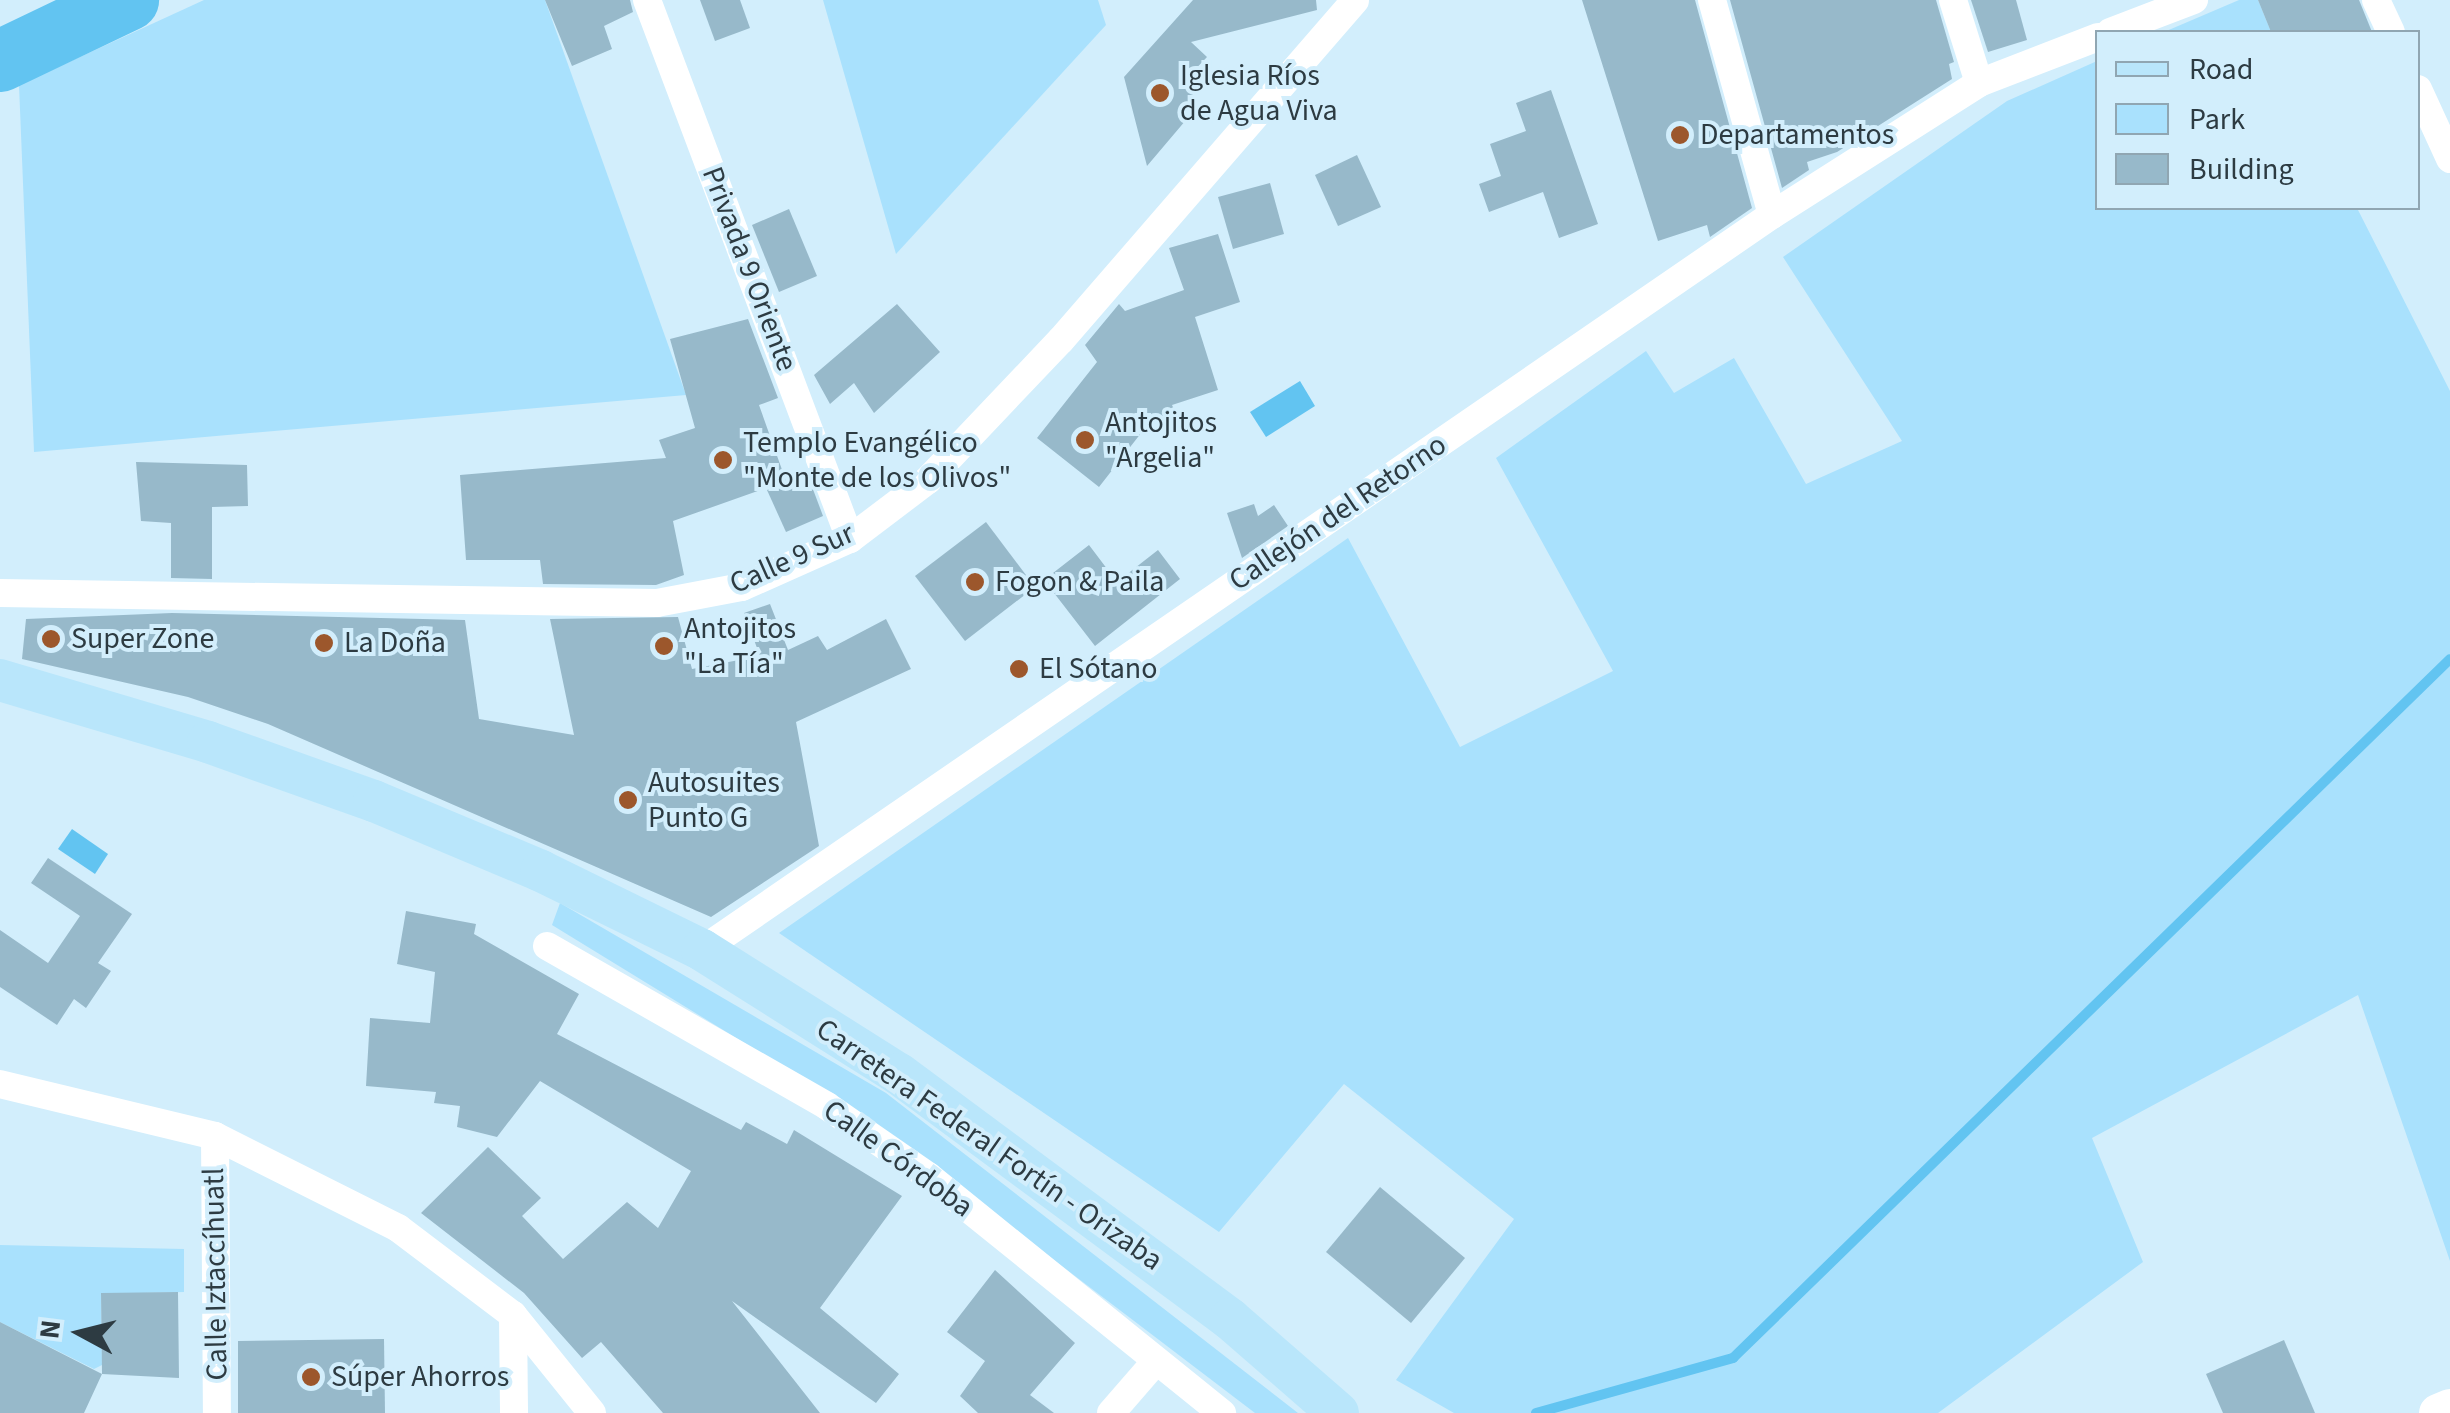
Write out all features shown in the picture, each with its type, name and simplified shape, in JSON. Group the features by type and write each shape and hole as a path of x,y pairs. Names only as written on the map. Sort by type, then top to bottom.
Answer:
{"main road":[{"name":"Carretera Federal Fortín - Orizaba","path":"0,680 208,742 374,801 541,871 702,950 899,1074 1230,1319 1338,1413"},
{"path":"2438,1413 2450,1408"}],"street":[{"name":"Privada 9 Oriente","path":"648,0 850,539"},
{"path":"1712,0 1772,215"},
{"path":"1953,0 1979,83"},
{"path":"2115,30 2194,0"},
{"path":"2376,0 2391,30"},
{"name":"Calle 9 Sur","path":"0,593 657,603 742,586 850,539 928,480 1061,340 1349,2"},
{"name":"Callejón del Retorno","path":"702,950 1772,215 1979,83 2095,38"},
{"path":"2420,93 2450,159"},
{"name":"Calle Córdoba","path":"547,946 856,1126 928,1176 1222,1413"},
{"path":"0,1084 214,1136 398,1228 513,1315 592,1413"},
{"name":"Calle Iztaccíhuatl","path":"214,1136 218,1413"},
{"path":"513,1315 514,1413"},
{"path":"1111,1413 1156,1361"}],"green space":[{"path":"204,0 545,0 686,395 34,452 19,85"},
{"path":"823,0 1098,0 1106,25 896,254"},
{"path":"2239,0 2258,0 2270,30 2169,30"},
{"path":"2095,62 2095,210 2358,210 2450,391 2450,1261 2358,995 2092,1138 2143,1262 1938,1413 1454,1413 1396,1380 1514,1219 1344,1084 1219,1232 779,933 1348,538 1460,747 1613,671 1496,458 1646,351 1674,393 1734,358 1806,484 1902,441 1783,257 2007,101"},
{"path":"560,903 886,1093 1298,1413 1255,1413 870,1120 552,925"},
{"path":"0,1245 184,1249 184,1292 101,1294 102,1365 94,1369 0,1322"}],"shaded area":[{"path":"1300,381 1315,406 1266,437 1250,412"},
{"path":"72,829 108,854 95,874 58,849"}],"building":[{"path":"545,0 630,0 633,12 604,26 612,49 572,66"},
{"path":"700,0 740,0 750,28 715,41"},
{"name":"Iglesia Ríos de Agua Viva","path":"1193,0 1316,0 1317,10 1191,42 1207,57 1187,78 1197,107 1147,166 1124,77"},
{"path":"1582,0 1695,0 1752,208 1710,237 1707,225 1658,241"},
{"path":"1730,0 1936,0 1954,62 1949,64 1952,79 1837,152 1807,162 1809,170 1782,188"},
{"path":"1971,0 2016,0 2027,40 1988,52"},
{"path":"2258,0 2359,0 2371,30 2270,30"},
{"path":"1551,90 1598,224 1559,238 1543,192 1489,212 1479,184 1501,176 1490,144 1526,131 1516,103"},
{"path":"1357,155 1381,207 1338,226 1315,175"},
{"path":"1270,183 1284,234 1233,249 1218,197"},
{"path":"789,209 817,276 779,292 752,225"},
{"path":"1218,234 1240,302 1195,317 1218,390 1172,405 1176,414 1145,428 1099,487 1037,438 1097,362 1085,345 1119,304 1125,311 1184,290 1169,248"},
{"path":"897,304 940,352 874,413 854,383 830,404 814,375"},
{"path":"748,319 778,398 759,405 786,481 673,521 684,575 656,585 543,584 540,560 466,560 460,475 666,458 659,440 695,428 670,339"},
{"path":"136,462 247,465 248,506 212,507 212,579 171,578 171,523 141,521"},
{"path":"808,476 823,516 786,532 767,490"},
{"path":"1254,504 1258,516 1274,505 1288,526 1242,558 1227,513"},
{"name":"Fogon & Paila","path":"986,522 1035,587 965,641 915,576"},
{"path":"1089,545 1117,582 1158,550 1180,579 1095,646 1044,580"},
{"path":"770,604 788,650 818,636 827,650 886,619 911,669 796,722 819,846 711,917 268,724 188,697 22,659 26,619 172,613 465,620 479,719 574,735 550,619 678,617 692,669 760,656 744,613"},
{"path":"48,858 132,914 98,963 111,971 86,1008 74,999 57,1025 0,987 0,930 48,963 80,916 31,883"},
{"path":"406,911 476,924 474,934 579,994 557,1034 741,1130 746,1122 787,1144 794,1130 902,1196 820,1308 899,1374 876,1403 732,1301 820,1413 663,1413 601,1342 582,1358 524,1293 421,1213 488,1147 541,1198 522,1216 563,1259 627,1202 658,1228 691,1171 540,1081 497,1137 457,1127 460,1106 434,1103 436,1092 366,1086 370,1018 430,1023 435,972 397,964"},
{"path":"1380,1187 1465,1258 1411,1323 1326,1252"},
{"path":"995,1270 1075,1343 1030,1395 1054,1413 978,1413 960,1396 985,1361 947,1332"},
{"path":"178,1292 179,1378 102,1374 101,1293"},
{"path":"0,1322 102,1374 84,1413 0,1413"},
{"name":"Súper Ahorros","path":"384,1339 385,1413 238,1413 238,1341"},
{"path":"2284,1340 2315,1413 2223,1413 2206,1374"}],"waterway":[{"path":"0,61 128,0"},
{"path":"1536,1413 1733,1358 2450,659"}],"place":[{"name":"Iglesia Ríos de Agua Viva","path":"1160,93"},
{"name":"Departamentos","path":"1680,135"},
{"name":"Antojitos \"Argelia\"","path":"1085,440"},
{"name":"Templo Evangélico \"Monte de los Olivos\"","path":"723,460"},
{"name":"Fogon & Paila","path":"975,582"},
{"name":"Super Zone","path":"51,639"},
{"name":"La Doña","path":"324,643"},
{"name":"Antojitos \"La Tía\"","path":"664,646"},
{"name":"El Sótano","path":"1019,669"},
{"name":"Autosuites Punto G","path":"628,800"},
{"name":"Súper Ahorros","path":"311,1377"}]}
